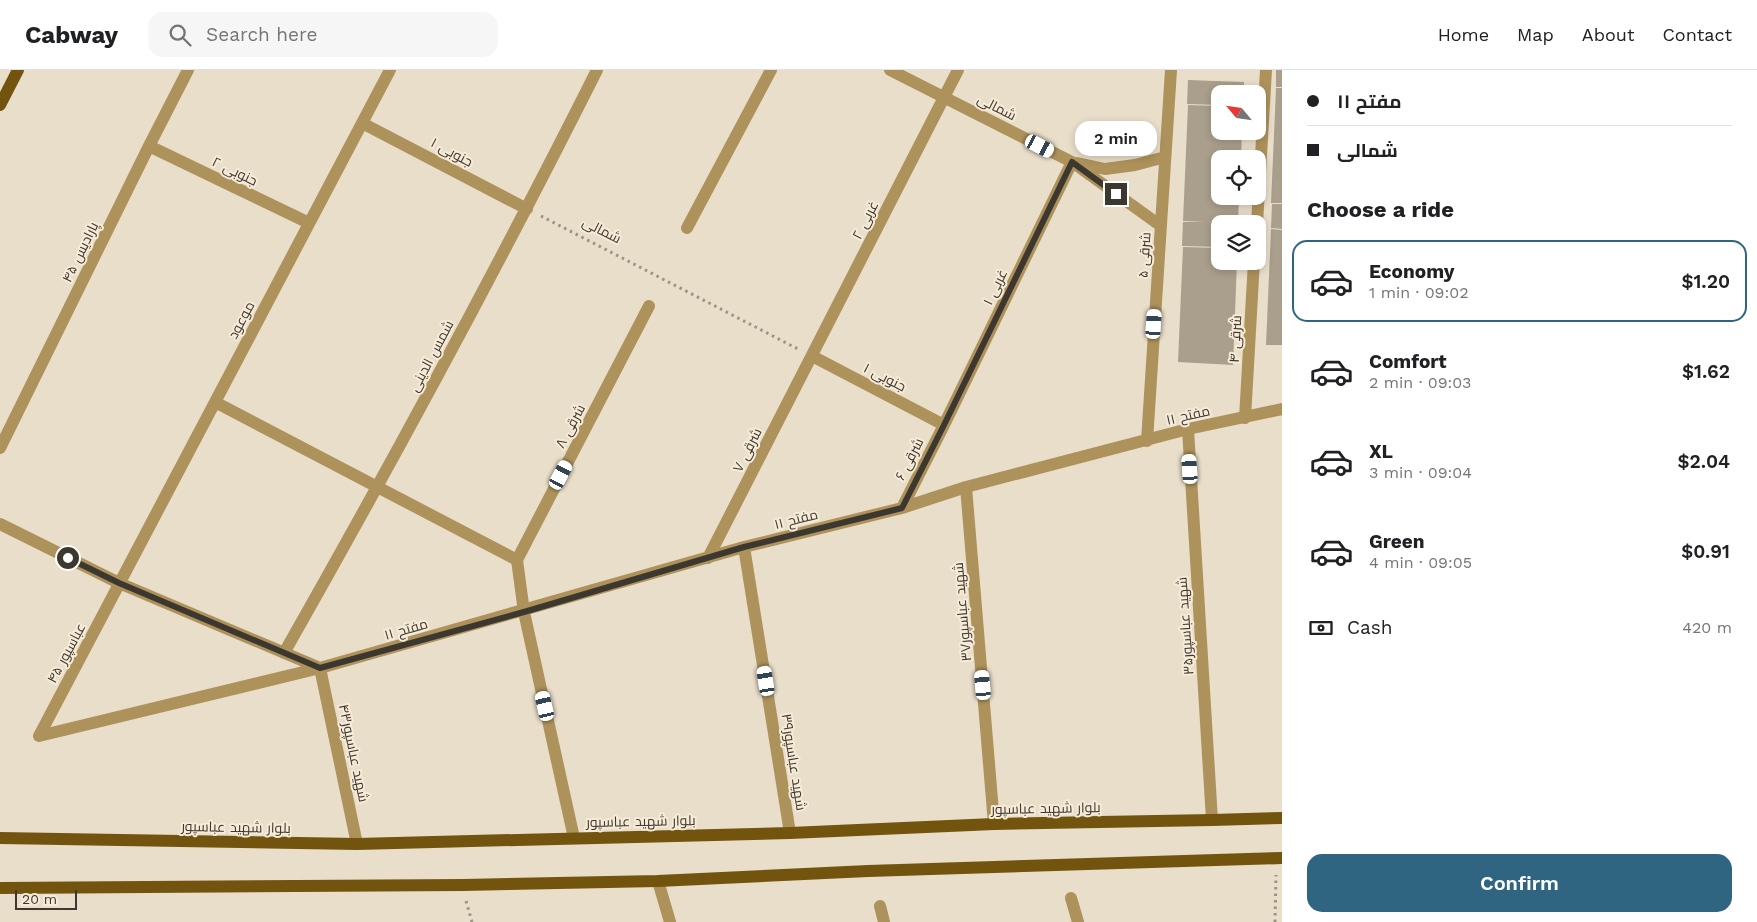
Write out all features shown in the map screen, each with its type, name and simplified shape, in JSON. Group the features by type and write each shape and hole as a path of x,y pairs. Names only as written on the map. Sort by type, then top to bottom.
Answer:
{"main road":[{"path":"0,105 18,70"},
{"name":"بلوار شهید عباسپور","path":"0,838 358,844 790,833 994,824 1282,818"},
{"path":"0,888 463,885 1279,858"}],"street":[{"name":"پارادیس ۴۵","path":"0,448 188,70"},
{"name":"موعود","path":"119,583 390,70"},
{"name":"شمس الدینی","path":"284,653 378,487 527,209 597,70"},
{"path":"687,228 771,70"},
{"name":"شمالی","path":"890,70 1072,162 1161,226"},
{"name":"غربی ۲","path":"812,356 958,70"},
{"name":"شرقی ۵","path":"1147,441 1171,70"},
{"path":"1258,215 1266,70"},
{"name":"۱ جنوبی","path":"362,123 527,209"},
{"name":"جنوبی ۲","path":"149,146 309,223"},
{"path":"1072,162 1105,170 1165,157"},
{"name":"غربی ۱","path":"944,425 1072,162"},
{"name":"۴ شرقی","path":"1245,418 1253,270"},
{"name":"شرقی ۸","path":"517,560 649,306"},
{"name":"جنوبی ۱","path":"812,356 944,425"},
{"name":"شرقی ۷","path":"708,558 812,356"},
{"path":"215,402 517,560 524,612 574,838"},
{"name":"مفتح ۱۱","path":"38,736 320,668 524,612 744,547 902,508 966,487 1188,430 1282,409"},
{"name":"شرقی ۶","path":"902,508 944,425"},
{"name":"شهید عباسپور۳۵","path":"1188,430 1212,820"},
{"name":"شهید عباسپور۳۷","path":"966,487 994,824"},
{"path":"0,524 119,583 320,668"},
{"name":"شهید عباسپور۳۹","path":"744,547 790,833"},
{"name":"عباسپور ۴۵","path":"38,736 119,583"},
{"name":"۴۳شهید عباسپور","path":"320,668 358,844"},
{"path":"658,880 670,922"},
{"path":"1071,898 1078,922"},
{"path":"880,906 884,922"}],"path":[{"name":"شمالی","path":"527,209 812,356"},
{"path":"1274,922 1279,858"}],"building":[{"path":"1276,70 1282,70 1282,87 1276,87"},
{"path":"1188,80 1244,82 1244,85 1211,85 1211,105 1187,104"},
{"path":"1276,88 1282,88 1282,203 1271,203"},
{"path":"1188,105 1211,106 1211,140 1242,140 1241,150 1211,150 1211,205 1239,205 1238,215 1211,215 1211,247 1182,246 1183,222 1204,222 1183,221"},
{"path":"1272,204 1282,204 1282,229 1271,228"},
{"path":"1271,229 1282,230 1282,345 1266,345"},
{"path":"1183,247 1211,248 1211,270 1237,270 1233,365 1178,362"}],"route":[{"path":"68,558 119,583 320,668 524,612 744,547 902,508 1072,162 1116,194"}]}
